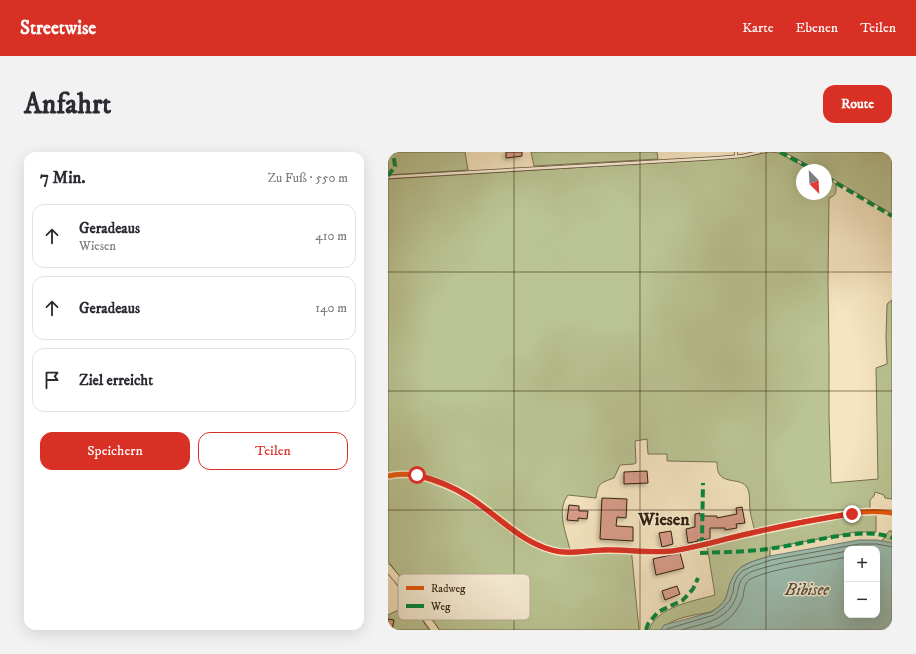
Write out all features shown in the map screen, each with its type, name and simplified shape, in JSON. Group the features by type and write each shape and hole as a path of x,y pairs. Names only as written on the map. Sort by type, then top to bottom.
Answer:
{"main road":[{"path":"388,568 398,580"},
{"path":"428,620 435,630"}],"street":[{"path":"388,476 404,474 417,475 449,486 470,498 527,539 545,548 561,552 602,550 656,552 674,550 740,536"}],"lane":[{"path":"388,177 660,162 736,156 760,152"},
{"path":"740,536 787,525 852,514 872,511 892,512"}],"green space":[{"path":"388,152 465,152 468,170 388,175"},
{"path":"531,152 657,152 658,159 534,166"},
{"path":"770,152 779,153 800,164 796,164 796,200 829,200 828,282 831,483 878,479 876,368 887,364 887,305 892,300 892,499 885,498 884,495 875,492 874,496 870,500 870,510 805,520 755,531 750,513 749,491 745,485 723,478 719,474 717,462 667,461 667,454 648,454 647,439 635,441 636,463 620,465 614,478 600,484 596,498 568,495 564,501 562,515 570,550 552,547 536,541 452,485 421,474 388,474 388,179 748,156"},
{"path":"784,152 892,152 892,214 832,179 832,164 806,164"},
{"path":"832,182 836,184 836,193 833,196"},
{"path":"399,476 416,477 446,486 545,550 575,554 622,553 631,547 639,630 439,630 432,620 530,620 530,574 398,575 388,561 388,478"},
{"path":"867,514 876,514 876,532 856,532 770,548 770,556 750,563 739,569 732,580 726,597 719,607 709,612 684,617 673,621 661,630 649,630 653,622 667,610 715,595 707,545 788,527"},
{"path":"889,531 892,531 892,545 881,542"},
{"path":"398,610 398,620 422,620 429,630 388,630 388,615"}],"water":[{"name":"Bibisee","path":"859,540 877,540 892,543 892,630 661,630 664,625 712,612 721,605 726,598 734,575 740,568 751,562 770,556"}],"building":[{"path":"506,152 522,152 522,156 506,158"},
{"path":"647,471 648,483 624,484 624,472"},
{"path":"602,498 627,499 626,518 617,517 616,526 633,527 633,541 600,539"},
{"path":"569,505 579,506 579,511 588,511 587,519 578,518 578,521 567,520"},
{"path":"742,507 745,523 736,524 737,528 725,530 725,528 710,528 710,539 697,540 698,541 688,543 686,529 695,527 695,514 700,513 700,516 717,516 717,518 737,514 736,508"},
{"path":"671,531 673,544 662,547 659,533"},
{"path":"680,553 684,568 656,575 653,559"},
{"path":"677,586 680,594 665,600 662,591"},
{"path":"388,619 394,620 392,630 388,630"}],"marked path":[{"path":"388,176 395,166 393,152"},
{"path":"780,152 803,164"},
{"path":"832,181 892,216"},
{"path":"700,545 702,539 703,483"},
{"path":"700,553 737,552 765,549 851,534 880,535 892,538"},
{"path":"646,630 648,624 658,612 683,600 693,589 698,578"}],"cycle path":[{"path":"388,476 399,474 416,475 452,488 471,498 513,530 535,544 560,552 598,550 655,552 672,551 696,547 784,526 843,515 873,511 892,513"}],"district":[{"name":"Wiesen","path":"664,520"}],"route":[{"path":"417,475 449,486 470,498 527,539 545,548 561,552 602,550 656,552 674,550 787,525 852,514"}]}
